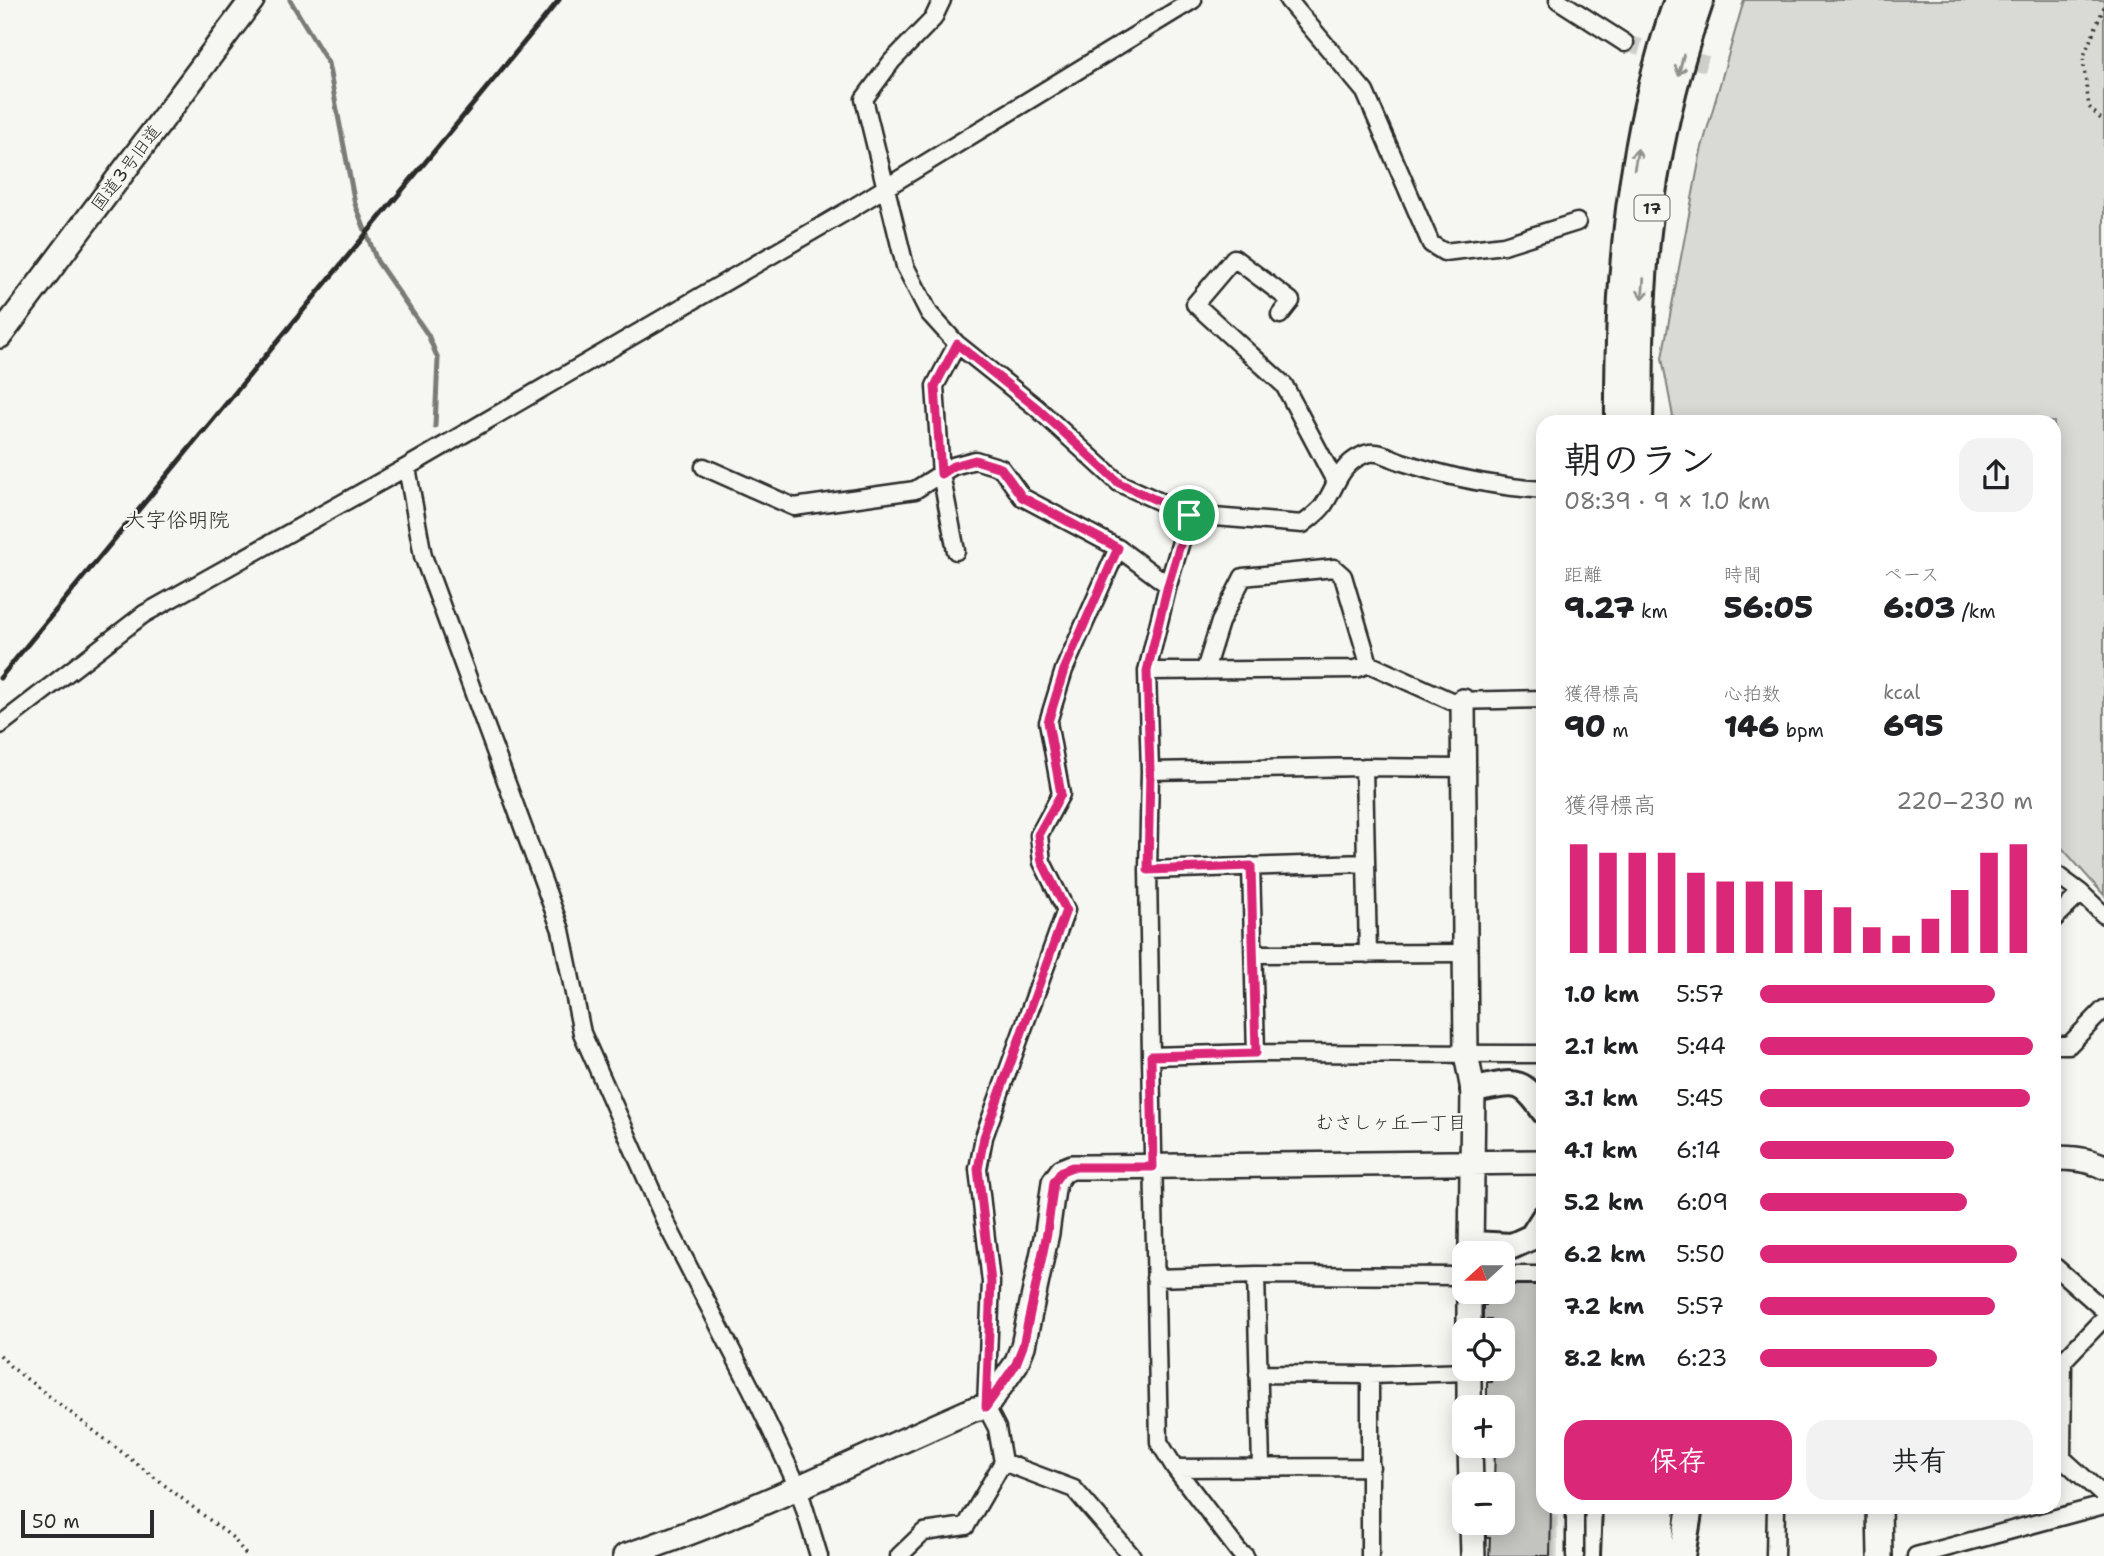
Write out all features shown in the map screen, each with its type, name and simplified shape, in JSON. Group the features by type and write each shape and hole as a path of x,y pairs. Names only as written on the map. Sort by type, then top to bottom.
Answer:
{"main road":[{"name":"17","path":"1618,415 1617,355 1625,230 1643,124 1665,34 1677,0"},
{"name":"17","path":"1640,415 1643,291 1649,226 1667,120 1687,39 1701,0"},
{"path":"1473,1090 1515,1083 1526,1088 1536,1101"},
{"path":"1516,1244 1532,1237 1536,1231"},
{"path":"1615,1556 1616,1514"},
{"path":"1635,1556 1639,1514"},
{"path":"1660,1556 1663,1514"},
{"path":"1682,1556 1689,1514"}],"street":[{"name":"国道3号旧道","path":"0,336 252,0"},
{"path":"942,0 933,19 892,61 864,99 905,266 929,313 957,344 1037,408 1119,483 1189,515 1303,524 1322,508 1335,481 1351,463 1362,455 1375,452 1477,482 1536,490"},
{"path":"0,725 144,614 407,467 885,189 1193,0"},
{"path":"1288,0 1365,92 1431,244 1444,252 1504,245 1577,222"},
{"path":"1558,0 1625,43"},
{"path":"1280,315 1291,301 1234,258 1195,303 1284,385 1335,481"},
{"path":"956,551 941,474 935,386 957,344"},
{"path":"704,467 794,506 915,490 953,466 975,460 1001,468 1022,497 1118,548 1168,585"},
{"path":"407,467 423,556 561,930 582,1034 666,1223 799,1487 819,1556"},
{"path":"1189,515 1147,671 1159,1442 1175,1468 1245,1556"},
{"path":"899,1556 924,1532 966,1526 1003,1462 997,1428 986,1407 991,1282 978,1169 984,1137 1066,910 1042,862 1038,835 1061,794 1048,722 1064,670 1118,548"},
{"path":"1205,670 1220,622 1243,577 1334,568 1343,576 1369,664"},
{"path":"1147,671 1356,669 1369,664 1451,701 1536,699"},
{"path":"1463,701 1466,1054 1473,1090 1471,1241"},
{"path":"1364,767 1368,954"},
{"path":"1150,771 1462,768"},
{"path":"1148,870 1366,863"},
{"path":"1251,866 1256,1053"},
{"path":"2061,878 2104,915"},
{"path":"2061,912 2081,893"},
{"path":"1254,954 1465,953"},
{"path":"2061,1045 2069,1045 2104,1009"},
{"path":"1151,1056 1256,1053 1536,1054"},
{"path":"2061,1158 2101,1161"},
{"path":"625,1556 799,1487 974,1409 986,1407 1016,1364 1023,1346 1047,1233 1054,1182 1062,1171 1072,1167 1536,1162"},
{"path":"2061,1272 2104,1310"},
{"path":"1155,1278 1256,1275 1452,1276"},
{"path":"1256,1275 1261,1466"},
{"path":"1516,1275 1536,1275"},
{"path":"2061,1359 2104,1318"},
{"path":"1258,1374 1370,1376 1452,1371"},
{"path":"1370,1376 1370,1556"},
{"path":"2061,1460 2104,1496"},
{"path":"1003,1462 1074,1489 1132,1556"},
{"path":"1175,1468 1371,1467"},
{"path":"1916,1556 2104,1505"},
{"path":"1575,1514 1575,1556"},
{"path":"1775,1556 1776,1514"},
{"path":"1879,1514 1880,1556"},
{"path":"1472,1535 1473,1556"}],"path":[{"path":"2104,7 2083,58 2089,107 2104,122"},
{"path":"0,1355 10,1366 233,1538 247,1556"}],"shaded area":[{"path":"1744,0 2104,0 2104,895 2061,847 2061,415 1673,415 1662,358 1701,151"}],"building":[{"path":"1516,1285 1536,1285 1536,1514 1551,1514 1550,1556 1489,1556 1490,1538 1486,1538 1486,1535 1515,1535 1515,1472 1494,1472 1495,1458 1515,1458 1515,1395 1487,1395 1487,1382 1515,1381 1515,1318 1483,1318 1483,1305 1516,1304"}],"waterway":[{"path":"290,0 328,63 355,204 377,261 428,335 438,359 435,426"}],"tunnel":[{"path":"1625,43 1707,64"}],"railway":[{"path":"0,678 559,0"}],"district":[{"name":"大字俗明院","path":"177,520"},
{"name":"むさしヶ丘一丁目","path":"1391,1122"}],"route":[{"path":"957,344 1037,408 1119,483 1189,515 1147,671 1150,771 1148,870 1251,866 1256,1053 1151,1056 1153,1167 1072,1167 1062,1171 1054,1182 1047,1233 1023,1346 1016,1364 986,1407 991,1282 978,1169 984,1137 1066,910 1042,862 1038,835 1061,794 1048,722 1064,670 1118,548 1022,497 1001,468 975,460 953,466 941,474 935,386 957,344"}]}
